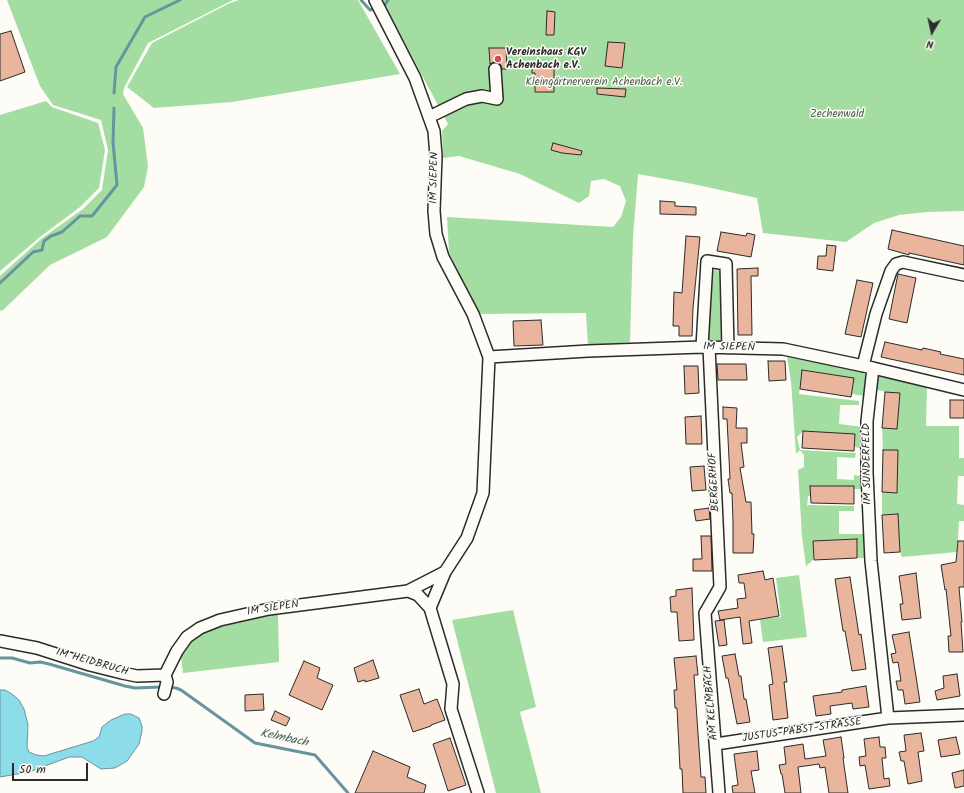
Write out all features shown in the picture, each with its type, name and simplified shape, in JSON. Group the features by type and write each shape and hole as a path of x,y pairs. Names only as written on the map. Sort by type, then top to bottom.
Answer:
{"street":[{"name":"IM SIEPEN","path":"378,6 415,78 434,131 436,156 434,210 436,234 443,257 473,314 489,357 483,493 467,538 445,572 430,608"},
{"path":"429,117 466,99 482,96 497,99 495,70"},
{"name":"BERGERHOF","path":"705,613 720,587 706,347 707,262 726,264 728,348"},
{"name":"IM SUNDERFELD","path":"888,718 871,561 867,447 868,367 876,314 891,271 896,264 903,262 964,275"},
{"name":"IM SIEPEN","path":"489,357 588,351 706,347 783,349 868,367 964,390"},
{"name":"IM SIEPEN","path":"165,675 177,651 187,638 200,628 220,620 269,609 408,591 445,572"},
{"path":"408,591 418,595 430,608 453,684 452,709 478,793"},
{"name":"AM KELMBACH","path":"705,613 719,793"},
{"name":"IM HEIDBRUCH","path":"0,641 37,648 90,665 122,673 137,676 165,675"},
{"path":"164,694 167,682 165,675"},
{"name":"JUSTUS-PABST-STRASSE","path":"716,744 888,718 964,715"}],"green space":[{"path":"7,0 233,0 148,43 124,88 123,94 143,128 148,166 144,187 107,237 50,265 3,310 0,311 0,276 41,239 83,209 102,190 108,150 101,120 53,105 40,86"},
{"path":"239,0 358,0 400,74 232,102 154,108 127,87 152,43 230,3"},
{"path":"382,0 964,0 964,211 927,212 899,215 874,223 846,242 763,233 757,198 638,174 633,237 630,342 588,347 586,313 478,314 449,252 447,217 613,227 621,217 626,201 620,186 604,179 591,181 589,196 579,203 520,174 459,156 443,158 442,131 448,124"},
{"path":"46,101 52,107 98,123 105,150 99,188 80,207 40,237 0,271 0,115"},
{"path":"715,270 720,271 722,275 723,340 718,342 709,341 707,336 711,274"},
{"path":"787,357 865,374 865,396 851,394 853,378 803,370 799,394 859,401 859,405 840,405 839,424 864,427 862,449 803,431 797,437 800,450 796,454 791,381"},
{"path":"878,376 927,387 926,426 959,426 959,458 964,458 964,476 958,476 957,504 964,505 964,521 959,521 957,552 902,557 900,552 898,514 882,515 882,492 897,493 898,450 883,450 882,428 897,429 900,394 877,390"},
{"path":"800,450 856,453 855,458 837,457 837,479 854,480 854,475 861,476 862,489 854,489 854,486 811,486 811,496 808,496 807,507 808,505 854,506 854,511 839,511 839,534 865,534 866,558 857,558 856,539 813,541 813,560 806,566 802,536 798,470 804,467 804,455"},
{"path":"799,575 807,637 763,642 760,619 781,617 776,578"},
{"path":"513,610 536,707 520,712 541,793 496,793 452,620"},
{"path":"278,613 279,662 183,673 181,656 190,640 216,625"}],"water":[{"path":"0,690 5,690 12,694 19,700 24,709 28,725 27,747 29,752 36,755 44,756 93,741 99,737 102,727 111,720 125,714 131,714 139,718 142,731 139,744 127,761 115,768 101,769 82,757 69,757 29,772 0,777"}],"building":[{"path":"547,11 555,12 554,35 546,35"},
{"path":"11,31 25,72 0,81 0,34"},
{"path":"608,42 625,43 622,68 605,66"},
{"name":"Vereinshaus KGV Achenbach e.V.","path":"489,48 506,48 507,69 502,69 501,65 498,63 494,62 490,64"},
{"path":"532,64 554,66 554,92 535,92 535,73 532,73"},
{"path":"597,88 626,89 625,97 597,94"},
{"path":"553,143 582,151 581,155 551,150"},
{"path":"660,201 675,202 675,206 696,207 696,215 660,214"},
{"path":"892,230 964,246 964,265 909,253 909,255 888,249"},
{"path":"721,232 746,236 747,233 755,235 751,257 717,251"},
{"path":"686,236 700,237 693,308 692,336 679,336 679,326 673,326 674,292 682,293"},
{"path":"827,245 836,246 833,271 817,269 818,256 826,256"},
{"path":"758,268 758,276 751,276 752,335 738,335 737,269"},
{"path":"898,274 916,278 907,323 889,319"},
{"path":"857,280 873,283 861,337 845,334"},
{"path":"541,320 543,345 514,346 513,321"},
{"path":"885,342 922,350 923,348 941,352 940,354 964,359 964,375 881,357"},
{"path":"768,361 785,361 786,380 769,381"},
{"path":"717,364 746,364 747,380 718,380"},
{"path":"684,366 698,366 699,393 685,394"},
{"path":"802,370 854,378 851,397 800,389"},
{"path":"885,392 900,393 897,429 882,428"},
{"path":"950,400 964,400 964,418 950,418"},
{"path":"723,407 737,408 736,428 747,428 747,443 741,443 744,467 740,468 746,502 751,502 752,534 754,534 753,553 733,553 732,493 730,493 728,479 730,479 727,419 723,419"},
{"path":"701,416 702,444 686,444 685,417"},
{"path":"803,431 855,434 854,451 802,448"},
{"path":"883,450 898,450 897,493 882,492"},
{"path":"704,466 706,490 692,491 690,467"},
{"path":"810,486 854,486 854,504 811,503"},
{"path":"709,508 710,519 696,521 694,510"},
{"path":"898,514 900,552 884,553 882,515"},
{"path":"701,536 711,536 712,571 693,571 693,559 702,559"},
{"path":"857,539 857,558 814,560 813,541"},
{"path":"958,541 964,541 964,587 959,587 963,652 949,652 948,636 951,636 946,589 945,590 941,565 956,562"},
{"path":"763,571 765,580 773,578 779,616 749,621 752,643 743,644 740,617 720,620 718,611 738,608 737,599 746,598 744,583 739,583 738,575"},
{"path":"916,573 921,618 902,620 900,604 903,604 899,576"},
{"path":"850,577 866,669 852,671 845,631 843,631 835,579"},
{"path":"692,588 694,640 679,641 677,612 671,612 670,597 676,596 676,590"},
{"path":"724,620 727,645 719,646 715,621"},
{"path":"909,632 920,702 905,704 903,690 898,690 896,681 901,681 898,662 893,663 891,654 896,653 892,635"},
{"path":"782,646 787,682 784,682 788,718 773,720 769,685 773,684 768,648"},
{"path":"735,654 750,722 737,724 722,656"},
{"path":"696,656 698,675 694,675 701,777 705,777 706,793 683,793 682,769 680,769 677,708 675,708 674,690 677,690 674,658"},
{"path":"373,660 379,678 365,682 365,680 358,682 354,668"},
{"path":"304,661 320,668 317,678 333,685 322,710 289,695"},
{"path":"957,674 960,696 937,700 935,691 944,688 943,676"},
{"path":"866,686 869,707 853,709 852,703 830,706 831,714 816,716 813,696 842,692 842,690"},
{"path":"419,689 424,704 437,699 445,720 413,732 400,695"},
{"path":"263,694 264,710 245,711 245,695"},
{"path":"275,711 290,718 286,726 271,720"},
{"path":"921,733 924,751 918,752 922,781 908,784 904,761 901,761 899,752 906,751 904,735"},
{"path":"841,737 848,793 829,793 825,767 820,768 819,764 798,767 801,793 785,793 779,765 786,764 784,747 803,744 805,759 826,756 823,740"},
{"path":"879,737 880,747 885,747 886,758 882,758 884,779 889,778 890,786 869,789 865,765 860,766 859,757 866,756 864,739"},
{"path":"956,737 960,754 941,757 938,740"},
{"path":"450,738 466,785 448,791 433,744"},
{"path":"373,751 410,767 407,777 426,785 424,793 355,793"},
{"path":"757,751 759,770 751,771 755,793 733,793 732,786 738,785 734,754"},
{"path":"964,770 964,786 955,788 952,773"}],"waterway":[{"path":"114,93 116,67 145,17 180,0"},
{"path":"361,0 370,10 384,6 388,0"},
{"path":"0,283 33,252 42,250 44,241 51,236 62,232 80,216 92,216 117,185 113,142 114,108"},
{"name":"Kelmbach","path":"0,658 12,658 30,663 40,662 135,688 161,687"},
{"name":"Kelmbach","path":"169,687 181,690 255,743 315,755 348,793"}],"place":[{"name":"Vereinshaus KGV Achenbach e.V.","path":"498,59"}],"park label":[{"name":"Kleingärtnerverein Achenbach e.V.","path":"604,83"},
{"name":"Zechenwald","path":"837,115"}]}
